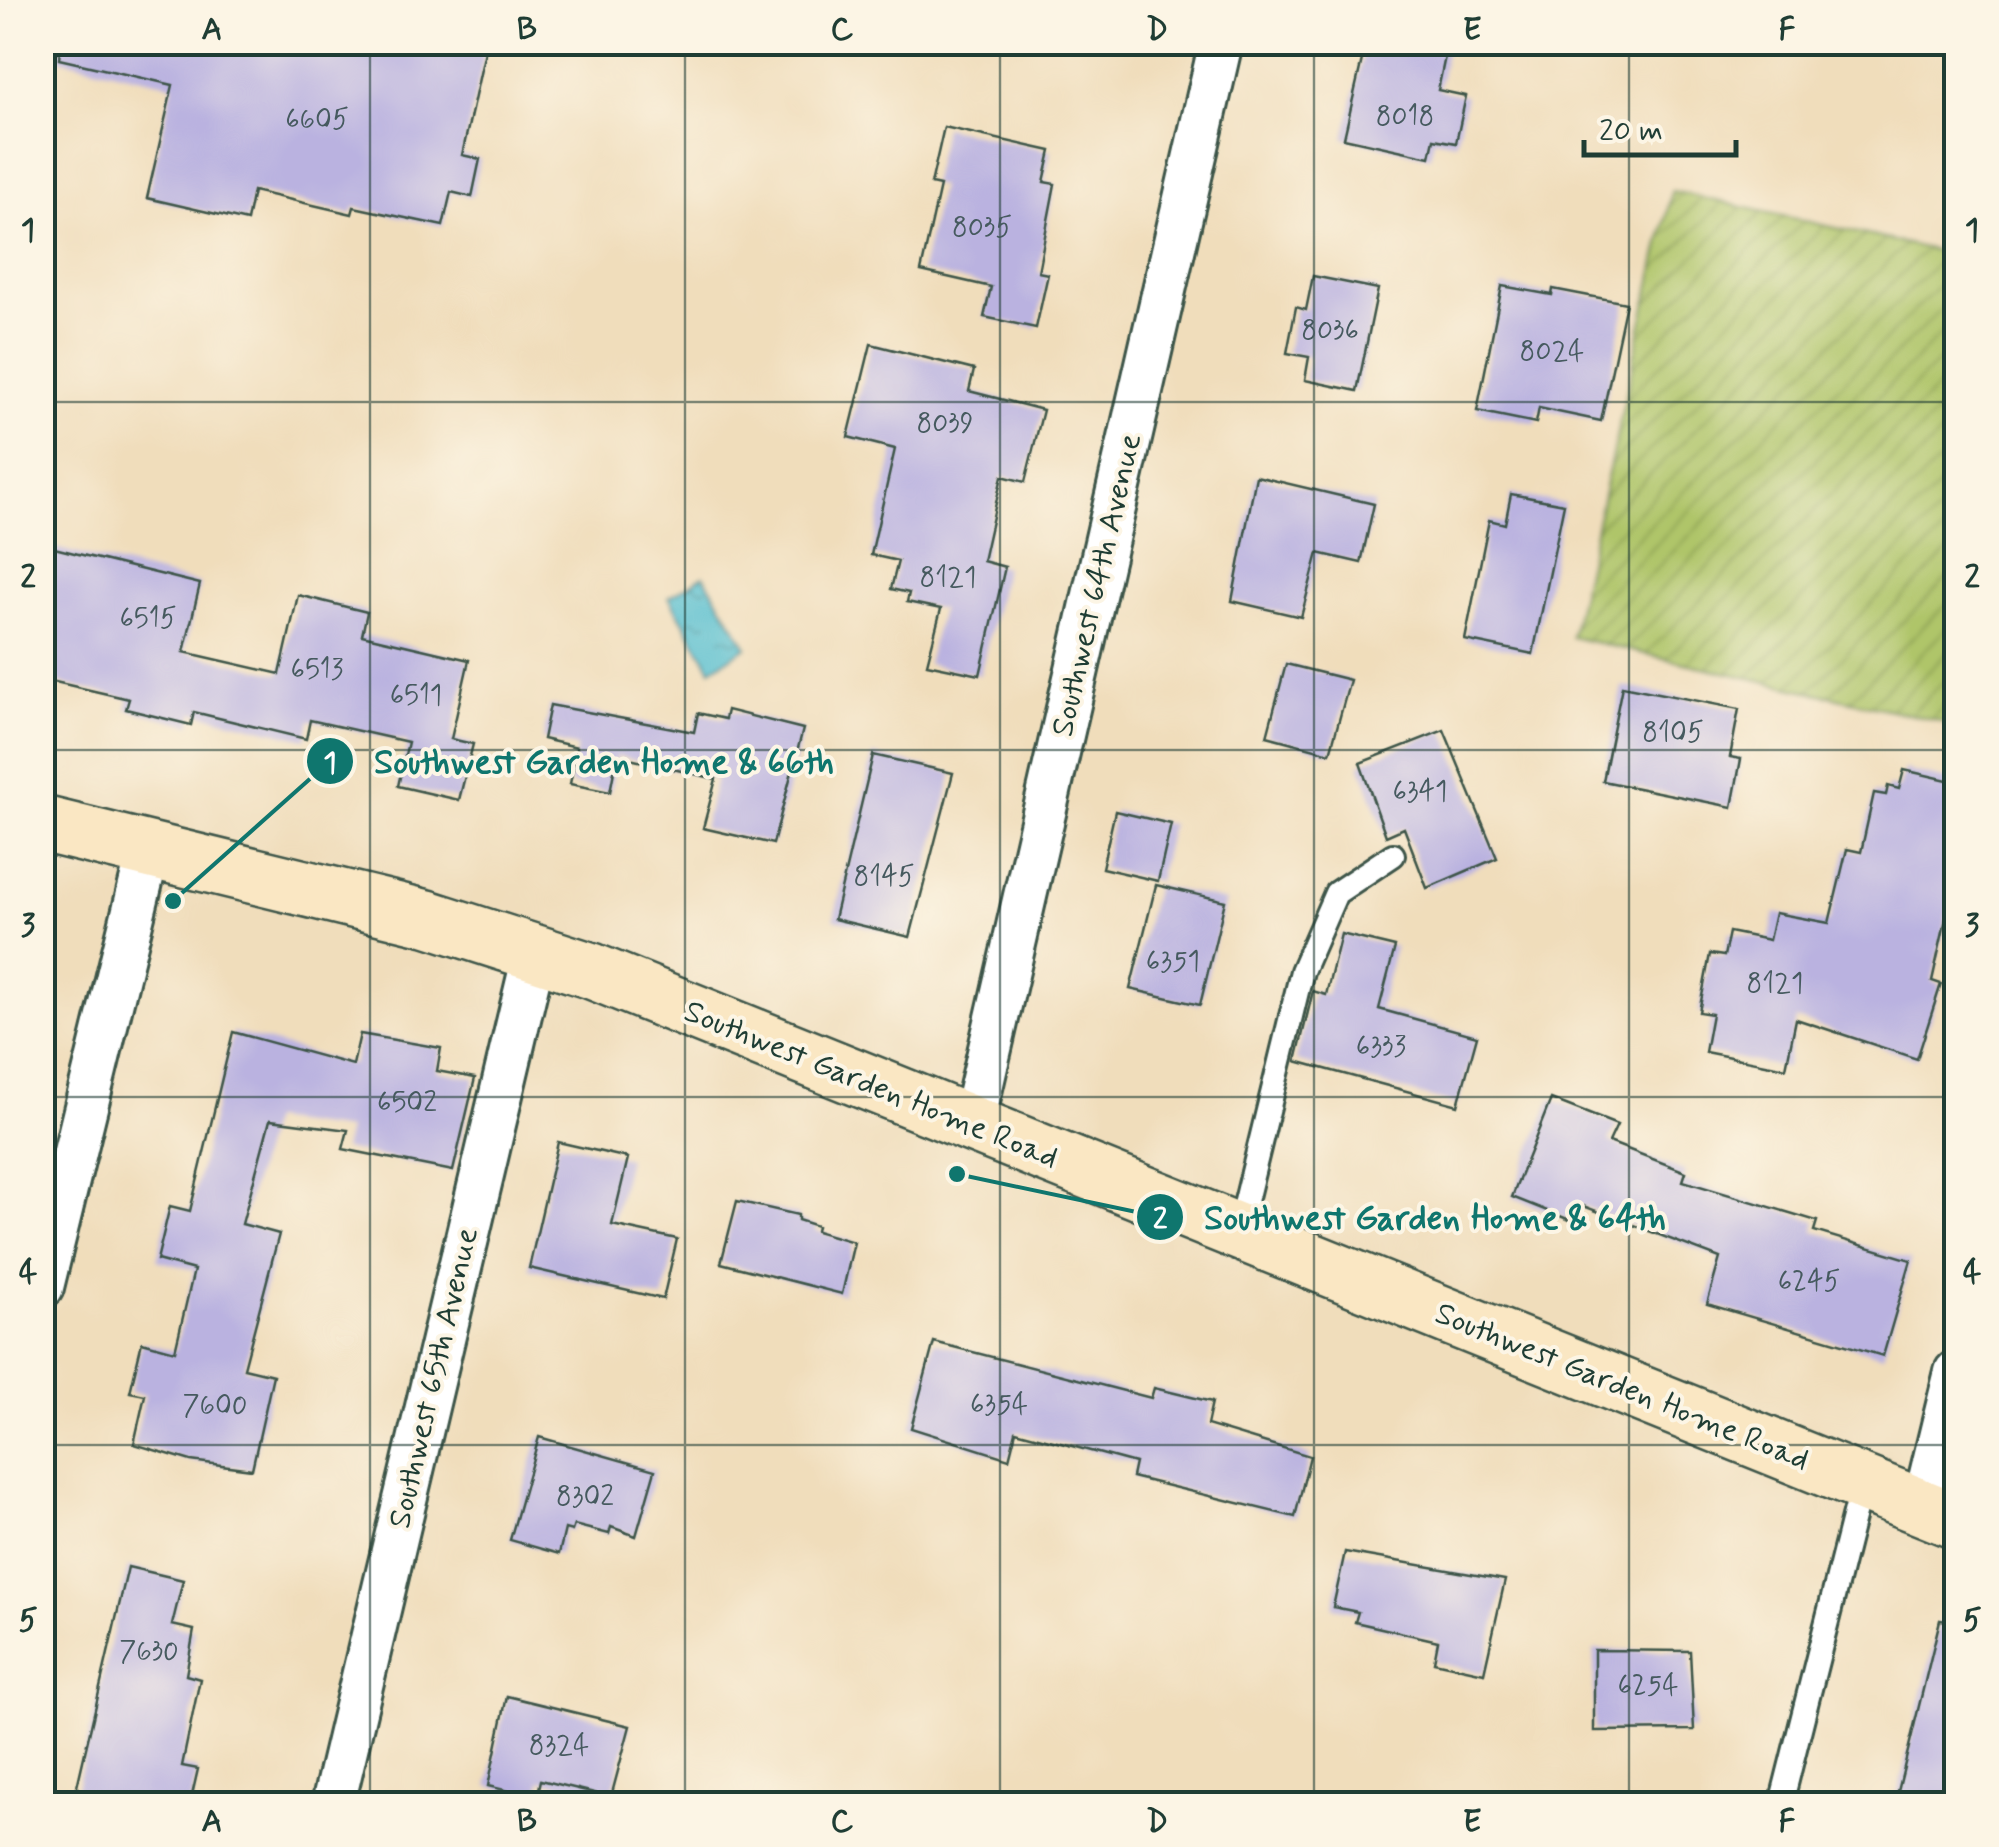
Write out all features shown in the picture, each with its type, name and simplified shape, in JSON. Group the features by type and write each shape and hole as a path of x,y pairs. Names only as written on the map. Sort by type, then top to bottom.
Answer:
{"street":[{"name":"Southwest 64th Avenue","path":"972,1127 1222,42"},
{"name":"Southwest Garden Home Road","path":"42,824 411,914 536,951 1940,1515"},
{"path":"42,1286 149,850"},
{"name":"Southwest 65th Avenue","path":"333,1804 536,951"},
{"path":"1940,1515 1956,1372"}],"lane":[{"path":"1238,1234 1302,970 1336,893 1393,856"},
{"path":"1782,1804 1862,1482"}],"green space":[{"path":"1672,191 1956,255 1956,725 1571,637"}],"water":[{"path":"704,576 747,647 711,669 669,597"}],"building":[{"path":"61,42 487,42 462,155 480,159 472,197 451,192 443,226 354,207 352,214 253,191 247,221 147,198 173,85 59,59"},
{"path":"1366,42 1448,42 1438,90 1466,96 1456,143 1434,139 1430,157 1344,138"},
{"path":"944,127 1051,151 1044,182 1055,184 1038,272 1048,274 1036,328 984,317 991,287 921,271 940,186 931,184"},
{"path":"1313,276 1378,289 1357,391 1305,380 1309,357 1287,353 1296,307 1306,310"},
{"path":"1502,286 1552,295 1553,289 1626,303 1601,421 1539,408 1536,423 1477,411"},
{"path":"871,344 974,370 969,391 1043,410 1025,482 1002,476 983,561 1005,567 980,675 927,664 941,609 907,602 909,593 891,589 898,561 871,555 895,449 848,437"},
{"path":"1256,476 1374,504 1361,563 1318,553 1301,617 1232,601"},
{"path":"1511,494 1564,504 1533,654 1465,640 1489,520 1505,524"},
{"path":"42,545 200,584 184,652 280,674 298,595 367,612 362,635 469,660 451,739 473,744 459,800 398,786 408,742 310,720 306,739 194,712 191,725 126,709 129,699 42,679"},
{"path":"1286,664 1350,680 1330,753 1267,736"},
{"path":"1622,686 1739,709 1730,757 1741,759 1732,807 1603,781"},
{"path":"550,705 694,732 698,713 725,719 727,710 803,729 773,844 703,828 716,779 617,756 610,792 570,784 577,747 543,739"},
{"path":"1444,730 1497,858 1427,888 1404,828 1386,836 1360,763"},
{"path":"873,755 953,773 910,937 834,919"},
{"path":"1904,770 1956,782 1956,874 1932,981 1941,984 1917,1059 1796,1019 1786,1068 1705,1052 1712,1014 1699,1012 1710,954 1724,956 1729,932 1769,940 1775,913 1829,923 1847,849 1861,852 1874,793 1886,795 1888,786 1899,789"},
{"path":"1115,811 1171,824 1158,881 1102,868"},
{"path":"1156,885 1225,901 1200,1005 1130,989"},
{"path":"1341,934 1395,947 1379,1009 1477,1036 1458,1105 1296,1061 1313,991 1326,995"},
{"path":"233,1032 353,1065 360,1034 441,1048 437,1071 475,1078 453,1171 343,1149 348,1130 270,1120 242,1224 279,1234 244,1368 273,1375 252,1469 191,1461 134,1444 145,1395 130,1392 142,1342 175,1351 194,1270 157,1260 170,1206 190,1211"},
{"path":"1551,1099 1617,1125 1609,1142 1686,1172 1683,1181 1817,1221 1814,1231 1911,1260 1883,1356 1707,1304 1720,1258 1581,1205 1575,1222 1512,1197"},
{"path":"558,1142 628,1158 612,1225 677,1239 663,1299 529,1268"},
{"path":"737,1201 798,1215 798,1220 817,1226 816,1231 854,1242 842,1294 721,1263"},
{"path":"934,1342 1151,1398 1154,1388 1212,1402 1207,1425 1310,1456 1295,1517 1132,1477 1135,1463 1016,1431 1009,1459 911,1428"},
{"path":"539,1437 655,1470 636,1536 611,1527 609,1534 574,1525 572,1531 565,1529 559,1554 510,1540"},
{"path":"1345,1552 1505,1580 1484,1673 1434,1662 1438,1641 1355,1622 1358,1612 1333,1607"},
{"path":"128,1567 183,1580 172,1625 194,1630 186,1675 200,1679 182,1766 198,1769 190,1804 73,1804"},
{"path":"1940,1620 1956,1622 1956,1804 1895,1804"},
{"path":"1594,1650 1690,1651 1694,1730 1594,1731"},
{"path":"507,1696 630,1726 611,1797 541,1780 537,1798 488,1786"}],"place":[{"name":"Southwest Garden Home & 66th","path":"173,901"},
{"name":"Southwest Garden Home & 64th","path":"957,1174"}]}
